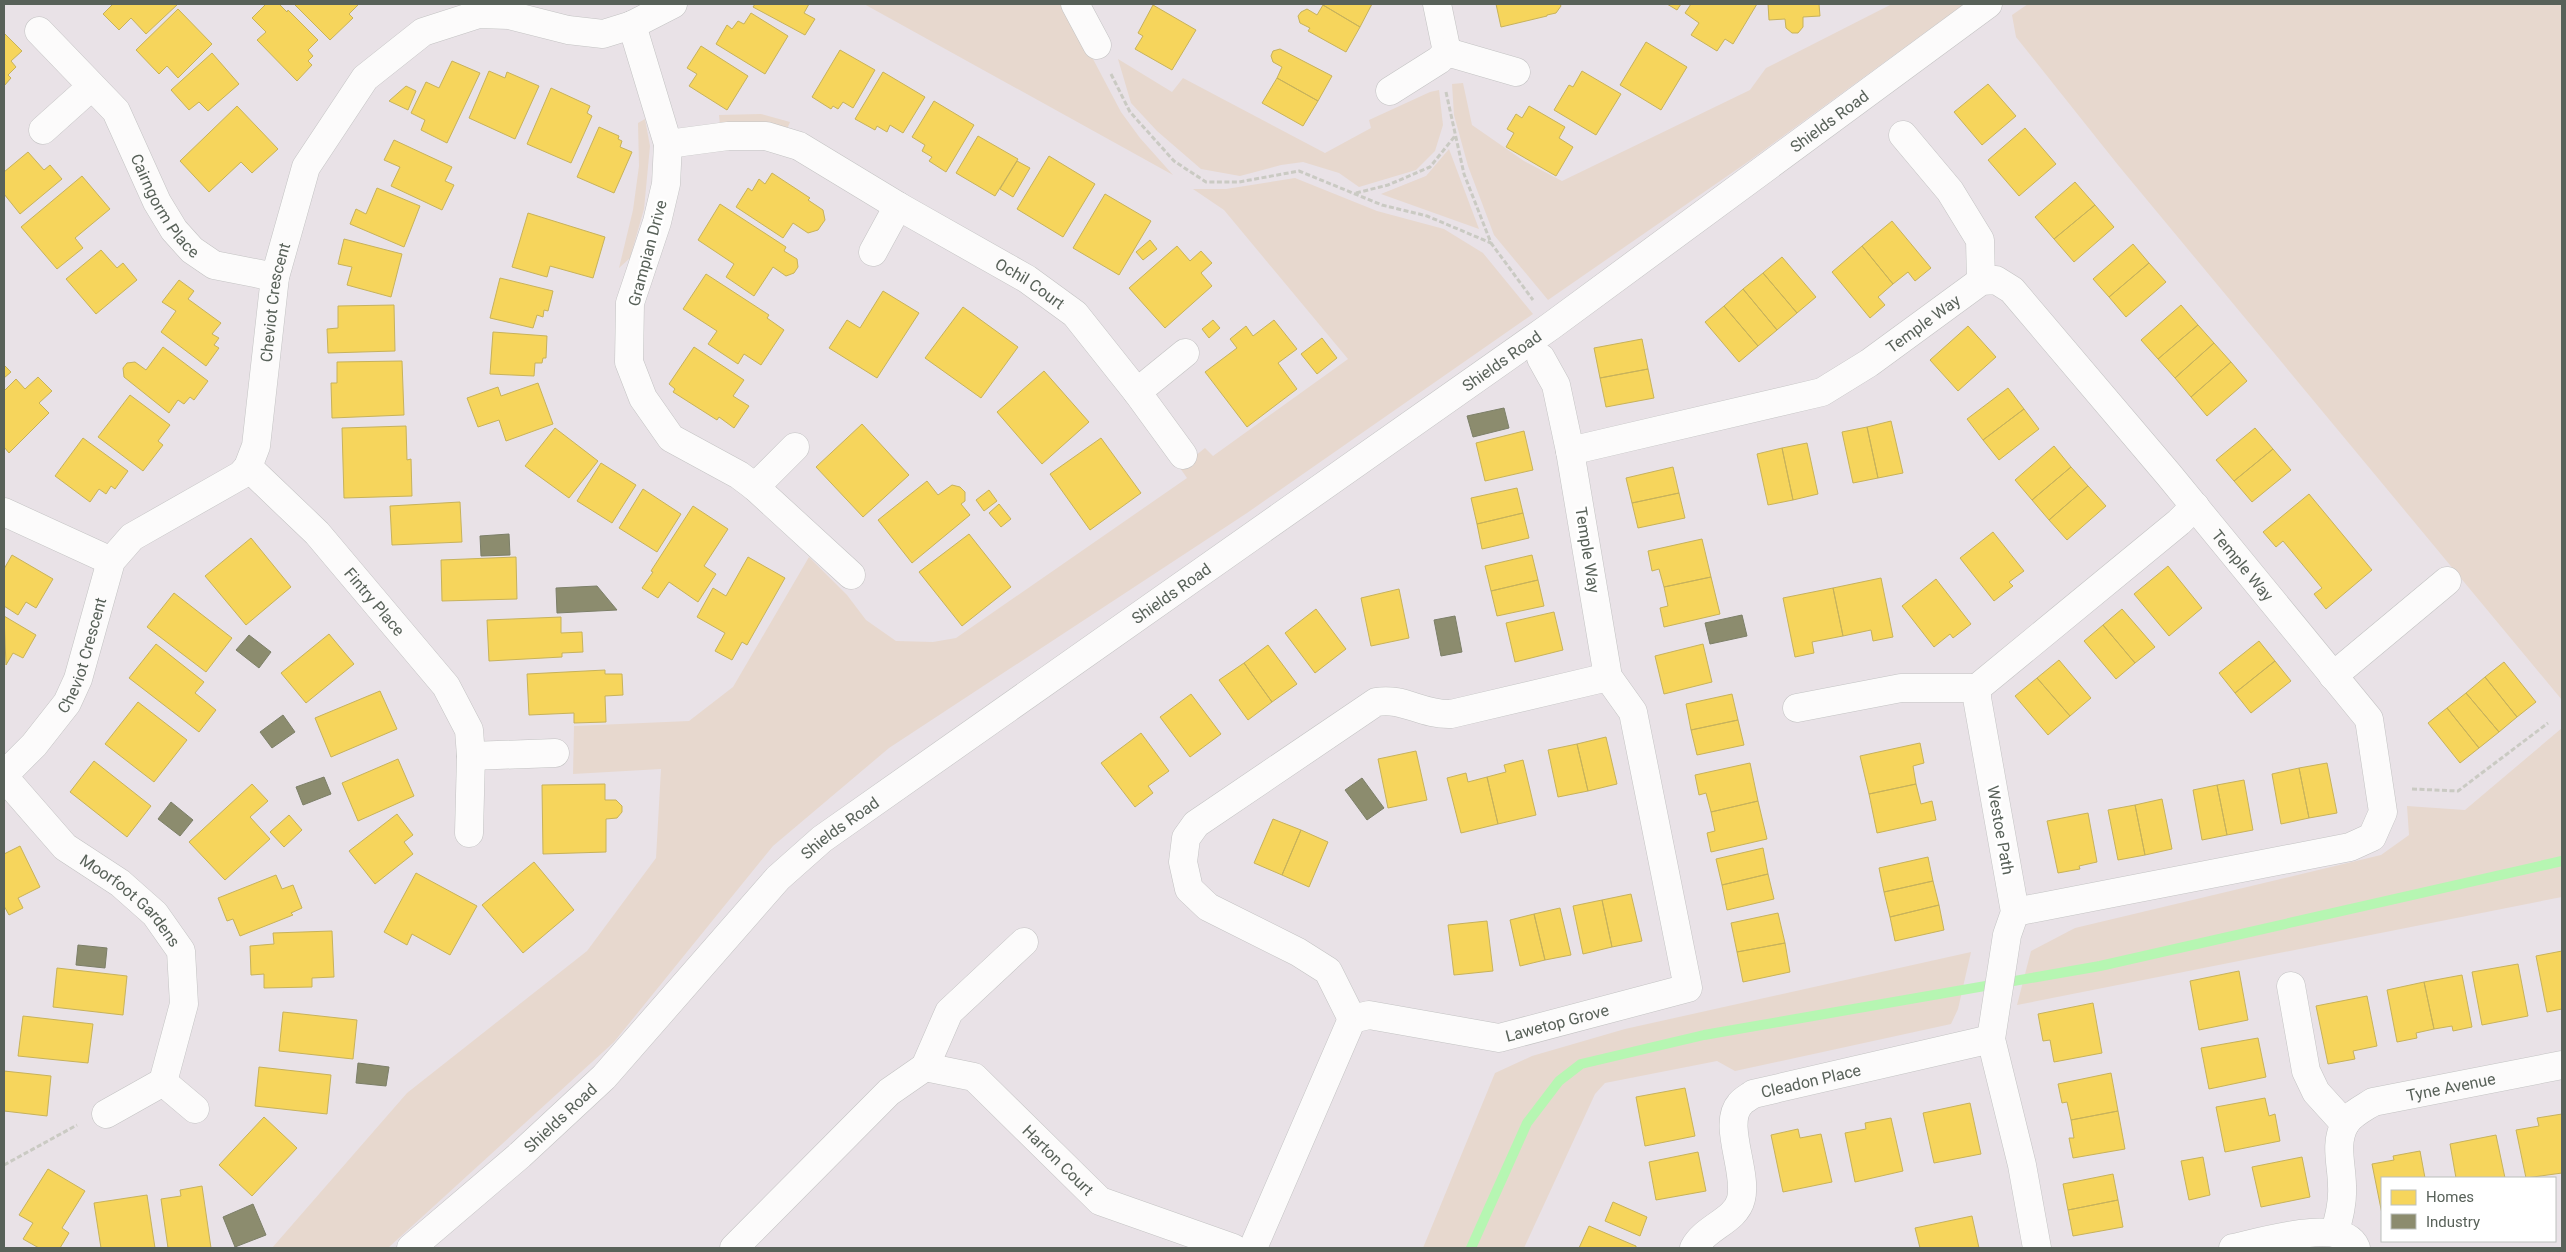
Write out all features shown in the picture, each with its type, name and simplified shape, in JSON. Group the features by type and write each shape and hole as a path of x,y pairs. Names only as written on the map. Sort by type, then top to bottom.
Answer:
{"street":[{"name":"Cheviot Crescent","path":"4,776 34,745 67,703 78,679 111,561 132,537 241,475 248,467 256,446 275,277 306,167 365,78 446,14 509,15 568,30 604,34 632,25 673,4"},
{"path":"1075,4 1097,45"},
{"path":"1437,4 1443,56"},
{"name":"Shields Road","path":"412,1248 520,1155 604,1077 778,878 822,839 1551,326 1988,4"},
{"name":"Grampian Drive","path":"632,25 668,144 666,184 630,303 629,362 643,398 671,438 739,475 756,487 850,575"},
{"name":"Cairngorm Place","path":"39,31 116,111 157,202 174,230 192,250 214,265 275,277"},
{"path":"1390,90 1443,56 1516,72"},
{"path":"43,130 91,87"},
{"path":"1903,135 1950,191 1980,240 1981,281"},
{"name":"Ochil Court","path":"668,144 728,136 766,136 799,146 898,206 1027,279 1075,314 1137,392 1183,455"},
{"path":"873,252 898,206"},
{"name":"Temple Way","path":"1608,677 1570,451 1822,392 1869,363 1981,281 1996,280 2012,290 2195,506 2369,719 2383,812 2372,837 2350,847 2015,912"},
{"path":"1137,392 1185,353"},
{"path":"1541,358 1556,385 1570,451"},
{"path":"756,487 795,447"},
{"name":"Fintry Place","path":"248,467 317,533 446,686 469,730 472,756 469,833"},
{"path":"1797,708 1901,688 1978,688 2179,522 2195,506"},
{"path":"4,512 111,561"},
{"path":"2333,676 2448,581"},
{"path":"1252,1248 1352,1019 1328,972 1298,952 1208,907 1189,888 1183,862 1186,838 1196,824 1376,702 1391,699 1435,715 1451,714 1608,677"},
{"name":"Lawetop Grove","path":"1352,1019 1369,1015 1499,1038 1688,988 1633,712 1608,677"},
{"name":"Westoe Path","path":"1978,688 1976,698 2015,912 2007,934 1991,1039 2022,1165 2036,1248"},
{"path":"472,756 555,752"},
{"name":"Moorfoot Gardens","path":"4,776 65,847 120,883 155,914 181,951 184,1004 163,1082"},
{"path":"734,1248 889,1092 925,1067 949,1012 1024,942"},
{"path":"2232,1248 2300,1234 2345,1240 2338,1146 2345,1124 2316,1092 2306,1071 2291,986"},
{"name":"Cleadon Place","path":"1694,1248 1707,1232 1737,1210 1742,1197 1740,1159 1732,1121 1740,1104 1753,1094 1991,1039"},
{"name":"Tyne Avenue","path":"2345,1124 2357,1112 2373,1102 2562,1065"},
{"name":"Harton Court","path":"925,1067 974,1077 1100,1201 1233,1248"},
{"path":"106,1114 163,1082 195,1110"}],"path":[{"path":"1097,45 1130,112 1174,161 1206,182 1240,182 1299,171 1382,205 1428,216 1491,243"},
{"path":"1443,56 1455,135 1464,174 1491,243 1551,326"},
{"path":"1355,193 1388,185 1430,166 1455,135"},
{"path":"2380,786 2458,792 2548,723"},
{"path":"4,1165 75,1126 106,1114"}],"shaded area":[{"path":"864,4 1064,4 1121,112 1140,138 1173,175"},
{"path":"1892,4 1964,4 1749,161 1548,300 1494,235 1468,166 1454,115 1452,84 1463,83 1472,125 1524,161 1562,181 1750,90 1766,68"},
{"path":"2028,4 2562,4 2562,700 2118,165 2016,37 2012,15"},
{"path":"1118,59 1172,92 1183,78 1325,153 1371,128 1369,120 1430,92 1439,90 1443,125 1435,151 1416,170 1359,187 1339,173 1303,162 1281,165 1240,176 1201,169 1157,131 1131,103"},
{"path":"761,114 790,122 785,134 720,125 719,115"},
{"path":"645,119 650,146 644,209 630,258 619,268 633,210 639,166 638,123"},
{"path":"1449,149 1479,229 1381,194 1426,176"},
{"path":"1295,178 1377,211 1444,229 1483,253 1533,314 1247,513 889,748 773,846 614,1042 388,1248 272,1248 407,1093 587,951 656,858 661,769 573,774 574,726 689,721 733,687 809,557 847,595 866,620 896,641 933,642 956,638 1187,478 1180,468 1205,448 1213,456 1348,359 1224,210 1193,189 1226,189"},
{"path":"2562,728 2562,897 2017,1005 2031,951 2075,928 2381,855 2409,835 2407,806 2465,810"},
{"path":"1971,952 1958,1009 1951,1024 1735,1071 1717,1061 1605,1083 1595,1094 1524,1248 1423,1248 1495,1073 1532,1056 1625,1029"}],"building: Homes":[{"path":"113,4 178,4 146,34 131,18 119,30 103,14"},
{"path":"266,4 279,4 287,12 288,10 318,40 308,50 313,56 308,61 312,65 297,81 257,40 266,32 252,18"},
{"path":"294,4 359,4 349,14 353,18 330,40"},
{"path":"755,4 809,4 804,13 815,19 805,35 753,7"},
{"path":"1324,4 1372,4 1360,27"},
{"path":"1496,4 1560,4 1561,6 1556,13 1501,27"},
{"path":"1667,4 1681,4 1677,10"},
{"path":"1691,4 1757,4 1733,44 1725,39 1717,51 1691,35 1699,23 1685,13"},
{"path":"1768,4 1819,4 1820,16 1803,17 1803,27 1798,33 1792,33 1786,28 1785,19 1769,20"},
{"path":"1153,5 1196,30 1172,70 1135,49 1143,36 1138,33"},
{"path":"1323,5 1360,27 1346,52 1308,31 1310,28 1300,23 1298,16 1301,12 1307,9 1317,15"},
{"path":"178,9 212,44 178,78 167,66 159,74 136,50"},
{"path":"751,13 788,36 765,74 716,44 727,25 732,29 738,21 744,24"},
{"path":"4,33 22,51 11,61 16,67 8,75 11,78 4,86"},
{"path":"1646,42 1687,67 1661,110 1620,85"},
{"path":"701,46 748,76 727,110 689,86 697,74 687,68"},
{"path":"1280,49 1332,76 1318,101 1277,78 1282,67 1273,62 1271,56 1273,51"},
{"path":"840,50 875,70 853,108 843,102 838,109 833,106 831,109 812,97"},
{"path":"212,53 239,84 208,111 199,102 189,110 171,90"},
{"path":"452,61 480,73 447,143 421,130 425,120 411,113 426,82 439,88"},
{"path":"489,71 505,78 507,72 539,86 515,139 469,118"},
{"path":"1582,71 1621,94 1596,135 1554,110 1569,85 1573,87"},
{"path":"883,72 925,97 903,133 890,125 887,132 877,126 875,130 855,119"},
{"path":"1277,78 1318,101 1303,126 1262,103"},
{"path":"1988,84 2016,116 1982,145 1954,112"},
{"path":"406,86 416,91 408,110 389,101"},
{"path":"551,88 590,106 587,113 592,116 571,163 527,144"},
{"path":"934,101 974,125 946,172 929,161 932,157 922,151 925,145 912,137"},
{"path":"237,106 278,149 252,173 241,162 209,192 180,161"},
{"path":"1529,106 1565,127 1559,138 1573,147 1556,176 1506,147 1514,133 1507,129 1516,114 1522,118"},
{"path":"599,127 619,136 618,139 622,141 620,147 632,152 614,193 577,177"},
{"path":"2025,128 2056,164 2019,196 1988,160"},
{"path":"978,136 1018,159 995,196 956,173"},
{"path":"394,140 452,167 445,181 454,185 442,210 391,186 400,167 384,160"},
{"path":"28,152 44,170 50,165 62,179 20,214 4,194 4,172"},
{"path":"1049,156 1095,184 1063,237 1017,209"},
{"path":"1017,161 1030,168 1013,197 1000,189"},
{"path":"772,173 810,198 808,200 823,210 825,220 818,230 808,233 793,223 783,238 736,207 748,188 752,191 759,179 765,184"},
{"path":"82,176 110,209 75,238 83,248 57,269 21,227"},
{"path":"2075,182 2095,205 2054,239 2035,217"},
{"path":"377,188 420,206 404,247 350,224 356,209 366,214"},
{"path":"1105,194 1151,221 1119,275 1073,248"},
{"path":"720,204 786,247 784,251 797,259 798,267 794,273 786,276 773,267 754,296 726,277 734,264 698,240"},
{"path":"2095,205 2114,227 2074,262 2054,239"},
{"path":"528,213 605,237 593,278 550,266 547,277 512,267"},
{"path":"1892,221 1931,268 1915,281 1908,272 1893,284 1862,246"},
{"path":"344,239 402,254 391,297 347,285 352,267 338,264"},
{"path":"1150,240 1157,249 1143,260 1136,252"},
{"path":"2133,244 2149,263 2109,297 2093,279"},
{"path":"1177,246 1190,261 1201,251 1212,263 1201,273 1212,286 1165,328 1129,288"},
{"path":"1862,246 1893,284 1878,297 1885,305 1870,318 1832,272"},
{"path":"101,250 117,268 123,263 137,280 96,314 66,279"},
{"path":"1782,257 1816,297 1797,313 1763,273"},
{"path":"2149,263 2166,282 2126,317 2109,297"},
{"path":"1763,273 1797,313 1777,330 1743,289"},
{"path":"706,274 769,315 767,318 784,330 761,365 744,354 738,364 708,344 717,331 683,309"},
{"path":"500,278 553,291 548,311 544,310 543,317 537,315 533,328 490,318"},
{"path":"179,280 194,291 188,299 221,323 212,334 219,338 214,345 219,348 206,366 161,332 176,311 162,302"},
{"path":"1743,289 1777,330 1758,346 1724,306"},
{"path":"883,291 919,313 877,378 829,348 847,320 860,328"},
{"path":"394,305 395,351 328,353 327,329 338,328 338,306"},
{"path":"2181,305 2198,325 2158,359 2141,340"},
{"path":"1724,306 1758,346 1739,362 1705,322"},
{"path":"963,307 1018,347 981,398 925,358"},
{"path":"1213,320 1220,328 1209,338 1202,329"},
{"path":"1274,320 1297,349 1278,363 1297,389 1247,427 1205,372 1237,348 1230,339 1246,326 1253,336"},
{"path":"2198,325 2214,343 2175,378 2158,359"},
{"path":"1968,326 1996,357 1958,391 1930,360"},
{"path":"493,332 547,336 546,358 543,358 542,363 535,363 534,376 490,374"},
{"path":"1322,338 1337,358 1317,374 1301,354"},
{"path":"1642,339 1648,369 1600,378 1594,348"},
{"path":"2214,343 2231,362 2191,397 2175,378"},
{"path":"163,347 208,381 194,400 190,397 184,404 178,400 169,413 124,377 123,368 127,363 135,362 146,370"},
{"path":"694,347 744,380 733,396 749,406 734,428 719,417 717,420 673,392 675,389 669,384"},
{"path":"402,361 404,415 332,418 331,383 337,383 337,362"},
{"path":"2231,362 2247,381 2207,416 2191,397"},
{"path":"4,365 11,372 4,378"},
{"path":"1648,369 1654,398 1606,407 1600,378"},
{"path":"1044,371 1089,422 1042,464 997,412"},
{"path":"38,377 52,391 39,403 49,413 9,453 4,447 4,391 16,379 25,389"},
{"path":"538,383 553,424 506,441 499,420 478,427 467,398 498,387 501,396"},
{"path":"2008,388 2024,409 1983,440 1967,419"},
{"path":"130,395 170,425 158,441 163,445 143,471 98,437"},
{"path":"2024,409 2039,429 1999,460 1983,440"},
{"path":"1891,421 1903,473 1878,478 1867,427"},
{"path":"862,424 909,475 863,517 816,467"},
{"path":"406,426 407,460 411,459 412,496 344,498 342,428"},
{"path":"1867,427 1878,478 1853,483 1842,432"},
{"path":"555,428 598,461 569,498 525,466"},
{"path":"2255,428 2273,449 2234,481 2216,460"},
{"path":"1524,431 1533,470 1485,481 1476,443"},
{"path":"83,438 128,471 115,489 111,486 106,494 99,489 90,502 55,476"},
{"path":"1101,438 1141,493 1090,530 1050,474"},
{"path":"1807,443 1818,494 1793,500 1782,448"},
{"path":"2054,446 2071,467 2032,500 2015,480"},
{"path":"1782,448 1793,500 1768,505 1757,454"},
{"path":"2273,449 2291,470 2252,502 2234,481"},
{"path":"601,463 636,485 612,523 577,501"},
{"path":"1673,467 1679,493 1632,503 1626,478"},
{"path":"2071,467 2088,486 2049,520 2032,500"},
{"path":"927,481 938,495 952,485 960,487 965,492 965,501 961,504 970,515 912,563 878,520"},
{"path":"2088,486 2106,506 2067,540 2049,520"},
{"path":"1517,488 1523,513 1477,524 1471,498"},
{"path":"643,489 681,514 657,552 619,528"},
{"path":"989,490 997,501 984,511 976,500"},
{"path":"1679,493 1685,518 1638,528 1632,503"},
{"path":"2309,494 2372,570 2326,609 2314,594 2322,588 2283,541 2276,547 2263,532"},
{"path":"460,502 462,542 392,545 390,506"},
{"path":"999,504 1011,519 1001,527 989,513"},
{"path":"693,506 728,529 704,566 716,574 698,602 669,582 658,598 642,588"},
{"path":"1523,513 1529,538 1482,549 1477,524"},
{"path":"1993,532 2024,571 2009,582 2013,586 1994,601 1960,558"},
{"path":"969,534 1011,587 962,626 919,572"},
{"path":"251,538 291,587 246,625 205,576"},
{"path":"1702,539 1711,577 1664,587 1659,569 1652,571 1648,551"},
{"path":"12,555 53,579 36,608 26,602 18,615 4,606 4,569"},
{"path":"1532,555 1538,580 1491,591 1485,566"},
{"path":"516,557 517,599 442,601 441,560"},
{"path":"748,557 785,578 747,645 742,642 732,660 715,651 725,633 697,617 713,588 726,596"},
{"path":"2168,566 2202,608 2169,636 2134,594"},
{"path":"1711,577 1720,614 1664,627 1660,608 1668,606 1664,587"},
{"path":"1881,578 1893,637 1873,641 1871,630 1843,636 1833,588"},
{"path":"1936,579 1971,624 1953,638 1950,634 1934,647 1902,606"},
{"path":"1538,580 1544,606 1497,616 1491,591"},
{"path":"1833,588 1843,636 1812,642 1814,653 1795,657 1783,598"},
{"path":"1399,589 1409,638 1371,646 1361,598"},
{"path":"174,593 232,638 206,672 147,627"},
{"path":"1316,609 1346,649 1315,673 1285,633"},
{"path":"2122,609 2155,647 2135,663 2103,625"},
{"path":"1554,612 1563,650 1515,662 1506,623"},
{"path":"4,616 36,635 23,658 13,653 6,665"},
{"path":"561,617 561,633 582,632 583,652 562,653 562,657 489,661 487,620"},
{"path":"2103,625 2135,663 2116,679 2084,641"},
{"path":"329,634 354,664 306,703 281,673"},
{"path":"2259,641 2275,661 2235,693 2219,673"},
{"path":"156,644 204,682 195,693 216,710 199,732 129,678"},
{"path":"1703,644 1712,682 1664,694 1655,656"},
{"path":"1268,645 1297,684 1272,702 1244,663"},
{"path":"2059,660 2091,698 2070,716 2037,678"},
{"path":"2275,661 2291,681 2251,713 2235,693"},
{"path":"2504,662 2536,702 2517,717 2485,677"},
{"path":"1244,663 1272,702 1248,720 1219,680"},
{"path":"605,670 605,674 622,674 623,695 605,696 606,722 574,723 574,713 529,715 527,674"},
{"path":"2485,677 2517,717 2499,732 2466,693"},
{"path":"2037,678 2070,716 2048,735 2015,696"},
{"path":"380,691 397,729 331,757 315,718"},
{"path":"2466,693 2499,732 2479,748 2447,708"},
{"path":"1191,694 1221,734 1190,757 1160,717"},
{"path":"1732,694 1738,720 1691,730 1686,704"},
{"path":"138,702 187,740 154,782 105,744"},
{"path":"2447,708 2479,748 2460,763 2428,723"},
{"path":"1738,720 1744,745 1697,755 1691,730"},
{"path":"1141,733 1169,771 1148,786 1153,793 1135,807 1101,763"},
{"path":"1606,737 1617,784 1588,791 1577,744"},
{"path":"1920,743 1924,763 1913,766 1916,784 1869,794 1860,756"},
{"path":"1577,744 1588,791 1558,797 1548,750"},
{"path":"1416,751 1427,800 1388,808 1378,759"},
{"path":"398,759 414,796 358,821 342,783"},
{"path":"1523,760 1536,815 1498,824 1487,777 1506,772 1504,765"},
{"path":"94,761 151,806 127,837 70,792"},
{"path":"1750,763 1758,801 1711,812 1706,793 1699,795 1695,775"},
{"path":"2327,763 2337,813 2309,818 2299,768"},
{"path":"2299,768 2309,818 2281,824 2272,774"},
{"path":"1466,773 1468,782 1487,777 1498,824 1461,833 1447,778"},
{"path":"2244,780 2253,830 2227,835 2217,785"},
{"path":"252,784 268,801 250,817 270,839 225,880 189,842"},
{"path":"605,784 605,800 616,800 622,806 622,812 617,818 606,819 606,852 543,854 542,785"},
{"path":"1916,784 1921,804 1932,801 1936,820 1877,833 1869,794"},
{"path":"2217,785 2227,835 2202,840 2193,790"},
{"path":"2162,799 2172,849 2145,855 2135,805"},
{"path":"1758,801 1767,839 1711,852 1707,833 1715,831 1711,812"},
{"path":"2135,805 2145,855 2118,860 2108,810"},
{"path":"2088,813 2097,862 2079,866 2080,869 2058,873 2047,821"},
{"path":"397,814 413,835 404,842 413,854 375,884 349,851"},
{"path":"289,815 302,830 284,847 270,832"},
{"path":"1273,819 1301,830 1282,875 1254,863"},
{"path":"1301,830 1328,842 1309,887 1282,875"},
{"path":"20,846 40,887 18,898 23,908 9,915 4,906 4,854"},
{"path":"1763,848 1768,874 1722,885 1716,859"},
{"path":"1928,857 1933,881 1884,892 1879,868"},
{"path":"534,862 574,910 523,953 482,905"},
{"path":"416,873 477,906 450,955 412,934 407,945 384,932"},
{"path":"1768,874 1774,899 1727,910 1722,885"},
{"path":"276,875 282,889 293,885 302,908 291,913 293,915 240,936 233,919 227,921 218,898"},
{"path":"1933,881 1939,905 1890,917 1884,892"},
{"path":"1631,894 1642,941 1612,947 1602,900"},
{"path":"1602,900 1612,947 1583,954 1573,906"},
{"path":"1939,905 1944,930 1895,941 1890,917"},
{"path":"1560,908 1571,955 1545,960 1534,914"},
{"path":"1778,913 1785,943 1737,952 1731,923"},
{"path":"1534,914 1545,960 1520,966 1510,920"},
{"path":"1487,921 1493,971 1454,975 1448,925"},
{"path":"332,931 334,977 312,978 312,987 264,988 264,974 251,975 250,946 274,944 273,933"},
{"path":"1785,943 1790,972 1743,982 1737,952"},
{"path":"2562,951 2562,1009 2547,1012 2536,956"},
{"path":"2518,964 2528,1016 2482,1025 2472,972"},
{"path":"57,968 127,976 123,1015 53,1007"},
{"path":"2239,971 2248,1020 2199,1030 2190,981"},
{"path":"2462,975 2472,1027 2453,1031 2452,1026 2434,1029 2424,982"},
{"path":"2424,982 2434,1029 2416,1033 2417,1038 2397,1042 2387,990"},
{"path":"2367,996 2377,1046 2353,1051 2355,1059 2328,1064 2316,1006"},
{"path":"2093,1003 2102,1053 2054,1062 2050,1040 2043,1041 2038,1014"},
{"path":"283,1012 357,1020 353,1059 279,1051"},
{"path":"23,1016 93,1024 88,1063 18,1056"},
{"path":"2258,1038 2266,1077 2209,1089 2201,1048"},
{"path":"259,1067 331,1075 327,1114 255,1106"},
{"path":"4,1071 51,1076 47,1116 4,1111"},
{"path":"2111,1073 2118,1111 2071,1120 2067,1102 2062,1103 2058,1084"},
{"path":"1685,1088 1695,1136 1645,1146 1636,1097"},
{"path":"2265,1098 2269,1116 2275,1114 2280,1141 2225,1152 2216,1107"},
{"path":"1970,1103 1981,1154 1934,1163 1923,1113"},
{"path":"2118,1111 2125,1149 2073,1158 2069,1138 2074,1138 2071,1120"},
{"path":"2562,1114 2562,1173 2526,1177 2516,1130 2539,1126 2537,1118"},
{"path":"264,1117 297,1148 252,1196 219,1165"},
{"path":"1891,1118 1903,1171 1855,1182 1845,1133 1866,1129 1865,1123"},
{"path":"1798,1129 1800,1138 1821,1134 1832,1182 1783,1192 1771,1135"},
{"path":"2496,1135 2505,1177 2456,1177 2450,1144"},
{"path":"2420,1151 2425,1177 2381,1177 2381,1209 2372,1164 2394,1160 2393,1156"},
{"path":"1698,1152 1706,1191 1656,1200 1649,1162"},
{"path":"2203,1157 2210,1195 2189,1200 2181,1161"},
{"path":"2302,1157 2310,1197 2261,1207 2252,1167"},
{"path":"48,1169 85,1191 62,1228 69,1233 60,1248 39,1248 23,1239 33,1223 19,1215"},
{"path":"2113,1174 2118,1200 2068,1210 2063,1184"},
{"path":"202,1186 211,1248 168,1248 161,1199 181,1196 180,1190"},
{"path":"147,1195 155,1248 101,1248 94,1203"},
{"path":"2118,1200 2123,1227 2073,1236 2068,1210"},
{"path":"1613,1202 1647,1217 1640,1236 1605,1221"},
{"path":"1972,1216 1979,1248 1920,1248 1915,1228"},
{"path":"1589,1226 1636,1246 1636,1248 1579,1248"}],"building: Industry":[{"path":"1504,408 1509,428 1473,437 1467,416"},
{"path":"509,534 510,555 481,556 480,536"},
{"path":"597,586 617,610 557,613 556,588"},
{"path":"1742,615 1747,636 1710,644 1705,623"},
{"path":"1455,616 1462,652 1441,656 1434,620"},
{"path":"249,635 271,652 259,668 236,650"},
{"path":"283,715 295,732 272,748 260,732"},
{"path":"324,777 331,794 303,805 296,787"},
{"path":"1362,778 1384,808 1367,820 1345,790"},
{"path":"171,802 193,820 180,836 158,819"},
{"path":"78,945 107,948 105,968 76,965"},
{"path":"358,1063 389,1067 386,1086 356,1083"},
{"path":"253,1204 266,1235 235,1247 223,1217"}],"waterway":[{"path":"1471,1248 1527,1123 1559,1081 1581,1064 1704,1035 2100,966 2562,861"}]}
